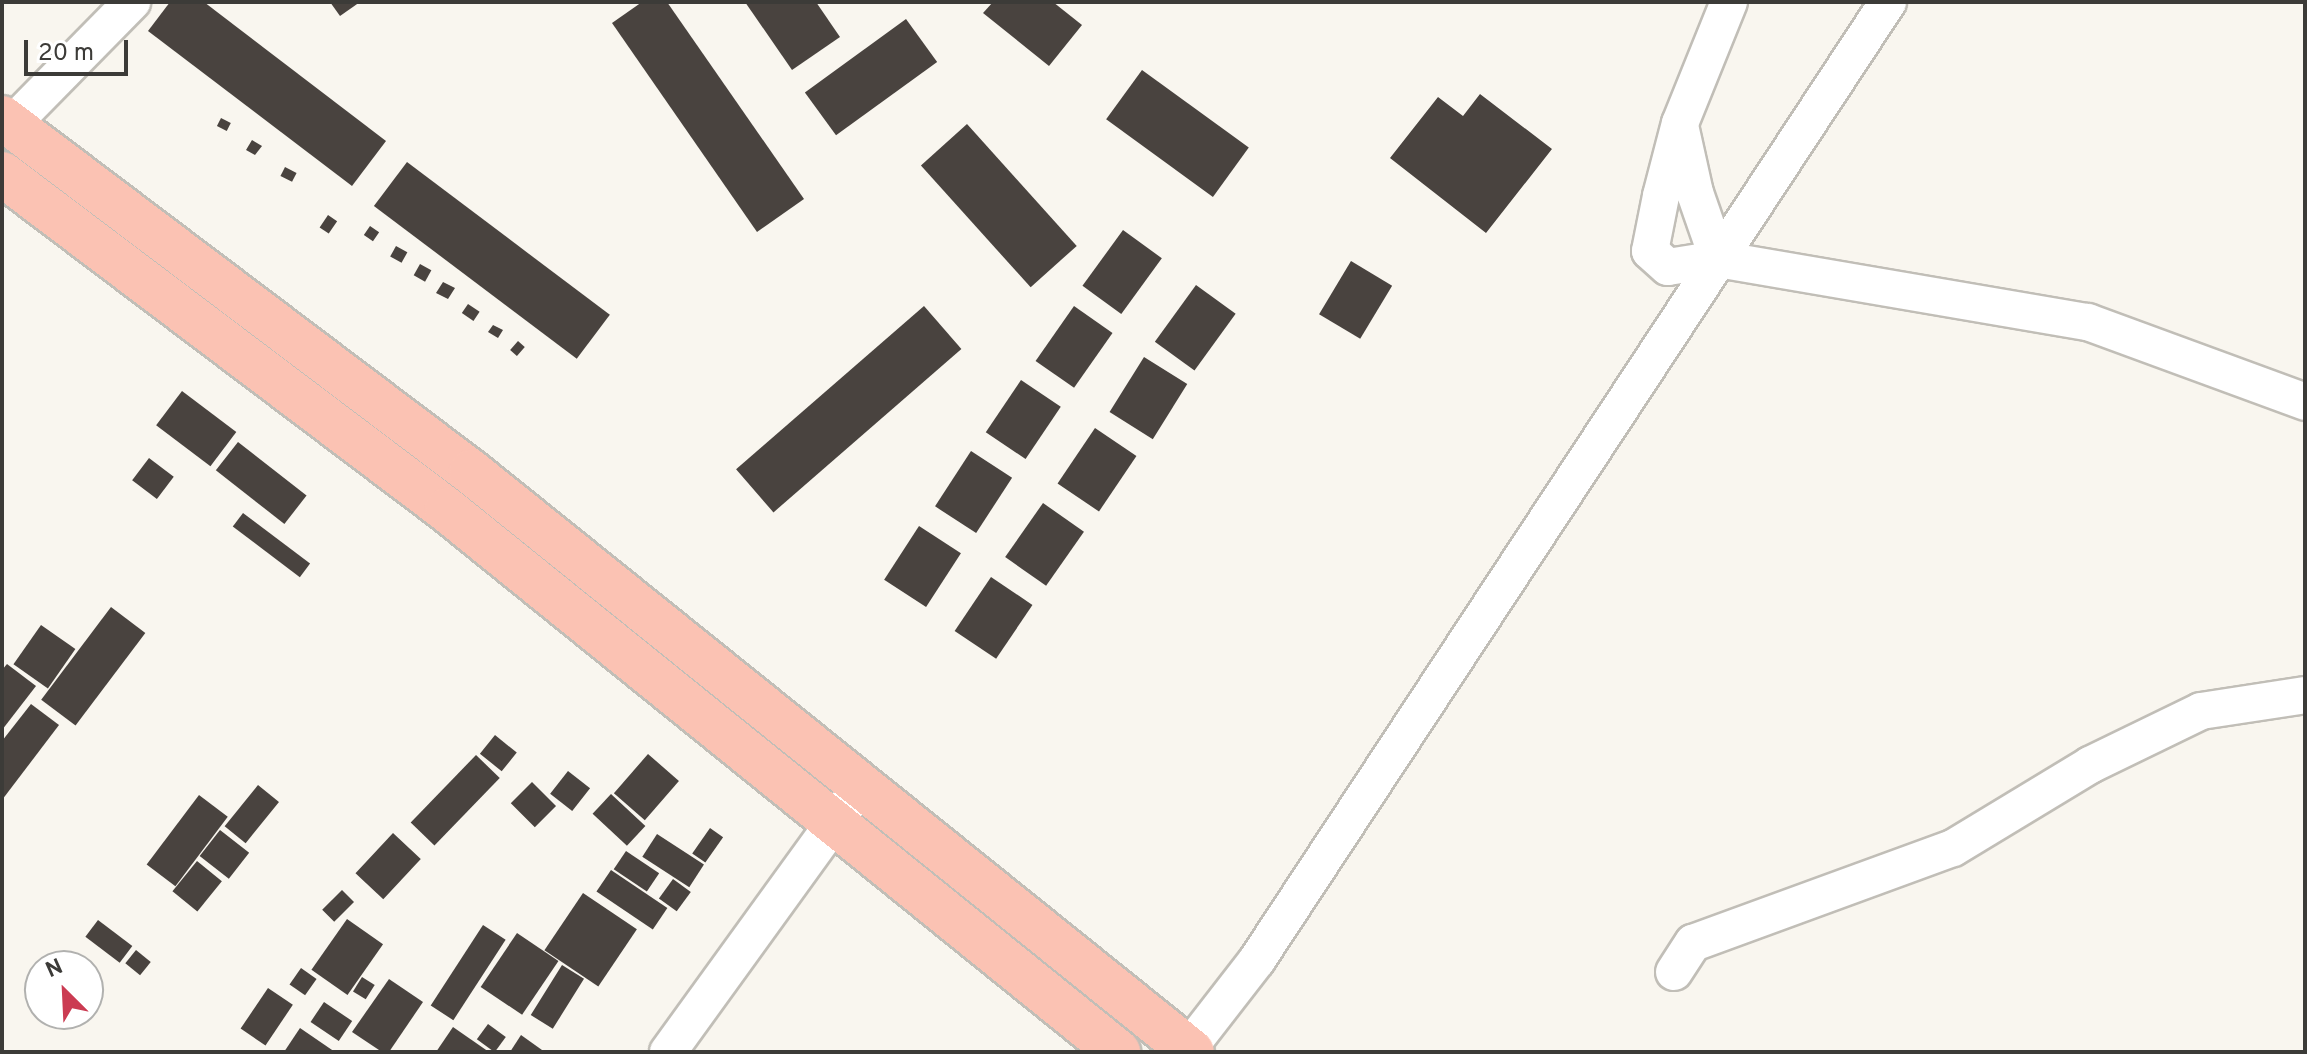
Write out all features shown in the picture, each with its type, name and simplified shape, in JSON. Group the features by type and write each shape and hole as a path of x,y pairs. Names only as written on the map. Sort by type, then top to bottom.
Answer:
{"main road":[{"path":"7,122 471,472 1190,1051"},
{"path":"2,174 447,510 1118,1052"}],"street":[{"path":"1729,2 1680,123 1650,251 1668,267 1718,259 2088,322 2305,402"},
{"path":"1190,1051 1257,960 1888,2"},
{"path":"7,122 121,5"},
{"path":"1680,123 1695,193 1718,259"},
{"path":"1674,972 1693,943 1953,848 2090,765 2201,711 2305,695"},
{"path":"668,1052 831,820 863,787"}],"building":[{"path":"170,2 204,2 386,141 352,186 148,31"},
{"path":"330,2 360,2 340,16"},
{"path":"642,2 667,2 804,199 757,232 612,23"},
{"path":"745,2 816,2 840,37 792,70"},
{"path":"993,2 1053,2 1082,25 1049,66 983,13"},
{"path":"906,19 937,62 836,135 805,92"},
{"path":"1142,70 1249,148 1213,197 1106,119"},
{"path":"1480,94 1552,149 1486,233 1390,158 1438,97 1463,116"},
{"path":"221,118 231,123 227,131 217,126"},
{"path":"967,124 1077,246 1031,287 921,165"},
{"path":"252,140 262,146 255,155 246,150"},
{"path":"407,162 610,315 577,359 374,206"},
{"path":"285,167 297,173 292,182 280,176"},
{"path":"328,215 337,221 329,234 320,227"},
{"path":"370,226 379,232 373,241 364,235"},
{"path":"1123,230 1162,258 1121,314 1082,286"},
{"path":"396,246 407,252 402,263 390,256"},
{"path":"1351,261 1392,286 1360,339 1319,314"},
{"path":"420,264 431,270 425,282 414,275"},
{"path":"443,282 455,288 448,299 436,293"},
{"path":"1196,285 1236,314 1194,370 1155,342"},
{"path":"468,304 480,312 473,321 462,313"},
{"path":"924,306 961,349 773,512 736,469"},
{"path":"1074,306 1113,333 1074,388 1036,361"},
{"path":"493,325 503,330 498,338 488,332"},
{"path":"518,341 525,347 517,356 510,350"},
{"path":"1144,357 1187,384 1153,439 1110,412"},
{"path":"1021,380 1061,407 1026,459 986,432"},
{"path":"182,391 236,432 210,466 156,425"},
{"path":"1095,428 1136,456 1099,512 1058,484"},
{"path":"238,442 307,496 284,524 216,470"},
{"path":"971,451 1012,478 976,533 935,506"},
{"path":"149,458 174,477 157,499 132,480"},
{"path":"1043,503 1084,532 1046,586 1005,557"},
{"path":"243,513 310,564 300,577 233,527"},
{"path":"919,526 961,553 926,607 884,580"},
{"path":"991,577 1032,605 996,659 955,631"},
{"path":"111,607 145,633 76,726 41,700"},
{"path":"41,625 75,649 48,688 13,664"},
{"path":"7,664 36,686 2,730 2,670"},
{"path":"31,704 59,725 2,800 2,741"},
{"path":"495,735 517,753 502,771 480,754"},
{"path":"648,754 679,781 645,820 614,793"},
{"path":"476,755 500,778 434,846 411,823"},
{"path":"568,771 590,788 572,811 550,794"},
{"path":"532,782 556,806 535,827 511,803"},
{"path":"258,785 279,802 246,843 225,826"},
{"path":"611,794 645,826 627,846 593,814"},
{"path":"199,795 228,817 175,886 147,864"},
{"path":"710,828 723,837 705,863 692,853"},
{"path":"220,830 249,853 229,879 200,856"},
{"path":"393,833 421,859 383,899 355,873"},
{"path":"657,834 704,864 689,887 642,857"},
{"path":"626,851 659,873 647,892 614,869"},
{"path":"197,861 222,881 197,911 172,891"},
{"path":"611,870 667,908 653,930 596,892"},
{"path":"673,879 691,892 677,911 659,898"},
{"path":"342,890 354,902 334,922 322,910"},
{"path":"583,893 637,929 598,987 544,950"},
{"path":"347,919 383,944 347,995 311,970"},
{"path":"98,920 132,946 120,963 85,937"},
{"path":"483,925 506,940 453,1020 431,1006"},
{"path":"517,933 558,961 522,1015 481,987"},
{"path":"136,950 151,962 140,975 125,963"},
{"path":"562,965 584,979 553,1029 531,1015"},
{"path":"301,968 317,979 305,995 290,984"},
{"path":"362,977 375,985 366,999 353,991"},
{"path":"389,979 423,1002 389,1052 382,1052 352,1032"},
{"path":"268,988 293,1005 265,1045 241,1029"},
{"path":"324,1002 352,1021 339,1041 311,1022"},
{"path":"488,1024 506,1037 495,1052 477,1039"},
{"path":"453,1027 489,1052 436,1052"},
{"path":"300,1028 335,1052 284,1052"},
{"path":"521,1035 542,1050 541,1052 510,1052"}]}
